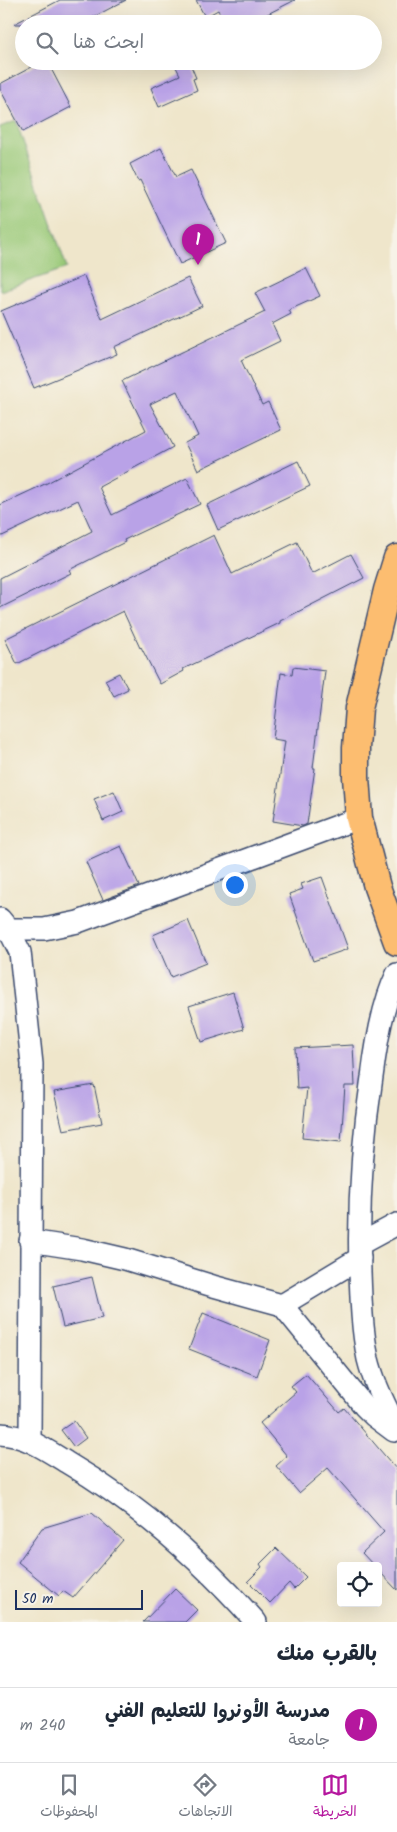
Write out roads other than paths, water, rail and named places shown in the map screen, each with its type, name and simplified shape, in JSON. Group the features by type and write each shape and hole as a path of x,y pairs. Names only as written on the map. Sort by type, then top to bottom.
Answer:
{"main road":[{"path":"397,558 359,708 356,758 359,818 377,887 397,942"}],"street":[{"path":"3,926 58,927 78,922 359,818"},
{"path":"3,926 20,952 32,1064 30,1440"},
{"path":"397,974 376,1048 364,1127 360,1251 362,1322 368,1358 385,1407 397,1428"},
{"path":"282,1305 397,1224"},
{"path":"30,1241 82,1249 125,1259 282,1305 364,1406 374,1416 397,1432"},
{"path":"0,1434 30,1440 138,1509 207,1571 256,1622"}],"place":[{"name":"مدرسة الأونروا للتعليم الفني","path":"198,265"}]}
